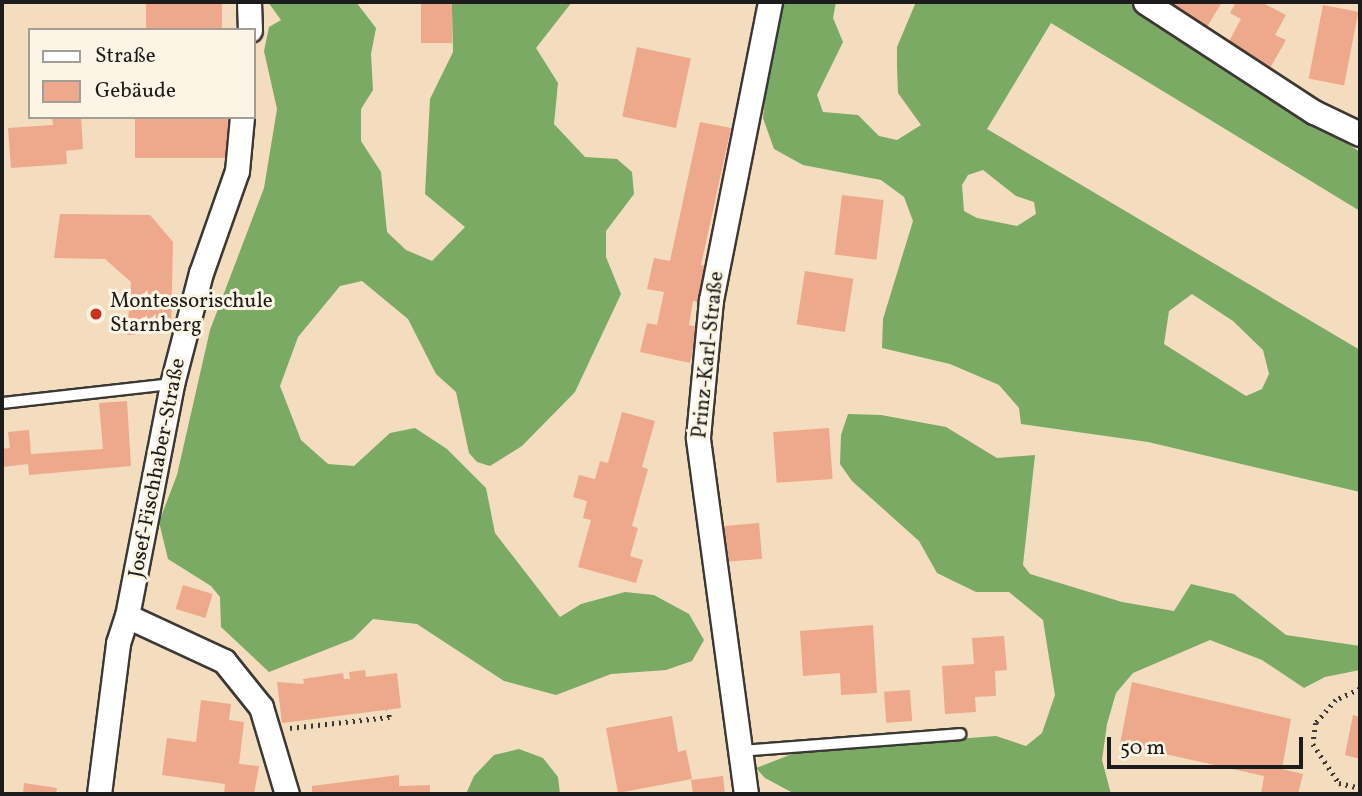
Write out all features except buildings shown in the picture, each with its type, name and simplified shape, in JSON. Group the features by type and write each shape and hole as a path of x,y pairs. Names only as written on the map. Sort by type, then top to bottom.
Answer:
{"street":[{"path":"249,2 250,28"},
{"name":"Prinz-Karl-Straße","path":"746,794 698,437 711,300 770,2"},
{"path":"1145,2 1314,112 1360,134"},
{"name":"Josef-Fischhaber-Straße","path":"99,794 118,642 127,616 173,384 201,273 237,171 242,119"},
{"path":"127,616 224,661 261,707 287,794"}],"lane":[{"path":"2,403 173,384"},
{"path":"740,751 960,734"}],"path":[{"path":"1360,689 1336,700 1315,723 1313,744 1339,783 1360,788"},
{"path":"297,727 306,723 359,717 388,717 388,710"}],"green space":[{"path":"268,2 356,2 376,28 371,54 373,90 361,109 361,141 381,172 387,232 406,250 432,261 465,227 425,194 430,99 453,52 452,9 447,2 572,2 536,48 558,83 554,124 585,157 617,159 632,172 634,194 606,231 606,257 621,294 575,392 522,446 490,466 477,462 469,453 456,392 436,374 408,319 362,281 340,286 298,337 280,386 301,440 328,464 354,466 390,433 415,428 447,449 486,488 495,533 560,617 581,604 625,592 654,595 689,614 704,640 692,661 666,670 611,674 556,695 504,681 417,624 373,619 353,639 269,672 221,627 220,597 211,586 168,559 159,522 177,475 210,330 264,188 277,109 264,51 269,27 281,20"},
{"path":"774,2 836,2 833,18 843,42 817,95 823,112 858,115 879,136 897,140 921,125 898,93 897,47 916,2 1135,2 1360,152 1360,211 1051,23 987,129 1360,350 1360,492 1148,442 1021,424 1019,408 999,385 950,364 882,348 883,319 913,221 904,197 881,180 803,165 774,149 763,118","holes":["983,170 1016,196 1034,202 1036,214 1017,226 977,218 964,211 962,185 968,175","1192,294 1233,321 1263,350 1269,374 1262,389 1246,396 1164,344 1169,311"]},
{"path":"848,414 881,415 946,427 997,458 1035,455 1023,565 1030,574 1122,602 1174,611 1191,584 1234,594 1286,635 1360,646 1360,670 1325,677 1304,688 1262,660 1210,640 1133,673 1116,693 1107,724 1102,760 1111,794 795,794 765,778 756,768 800,751 996,736 1026,746 1042,733 1055,695 1043,620 1009,592 976,592 937,573 919,541 852,481 840,464 841,435"},
{"path":"519,749 543,758 558,777 560,794 466,794 474,776 494,755"}],"place":[{"name":"Montessorischule Starnberg","path":"96,314"}]}
